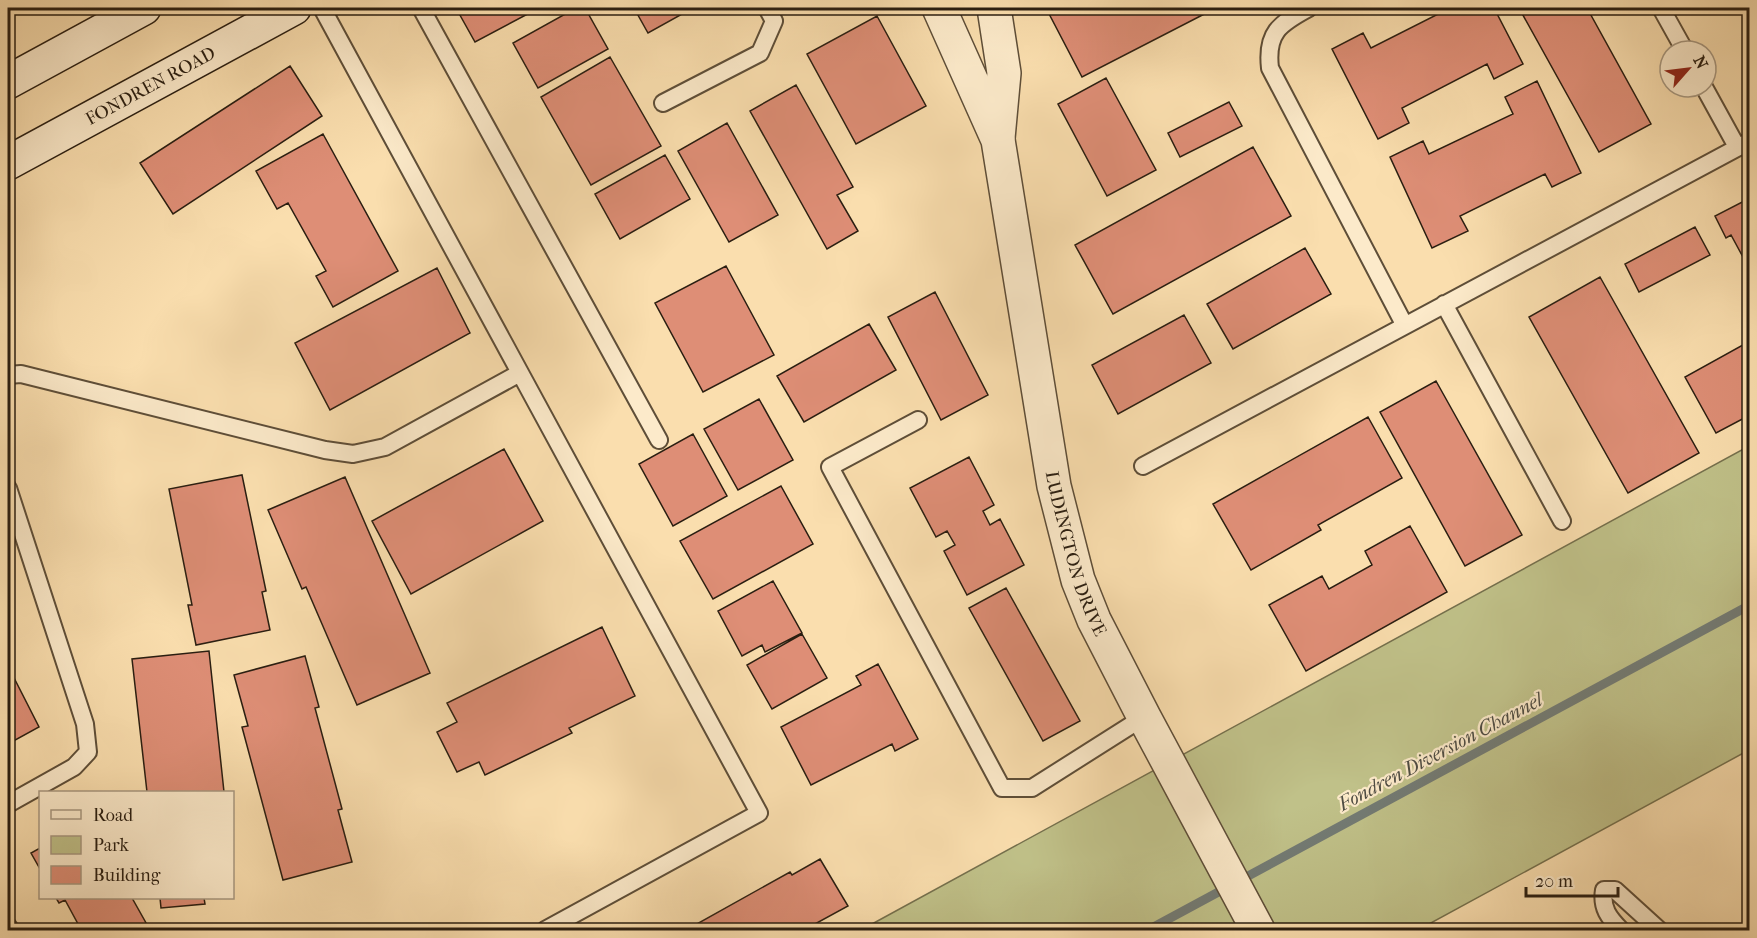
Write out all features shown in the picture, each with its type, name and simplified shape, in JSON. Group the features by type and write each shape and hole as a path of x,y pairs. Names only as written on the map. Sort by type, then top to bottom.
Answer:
{"street":[{"path":"8,82 144,8"},
{"name":"FONDREN ROAD","path":"8,163 294,8"},
{"name":"LUDINGTON DRIVE","path":"939,8 998,140"},
{"name":"LUDINGTON DRIVE","path":"994,8 1004,73 998,140 1054,486 1065,537 1094,620 1258,930"}],"lane":[{"path":"322,8 759,813 545,930"},
{"path":"421,8 658,440"},
{"path":"663,103 760,53 774,21 767,8"},
{"path":"1309,8 1273,33 1268,48 1270,68 1404,324"},
{"path":"1661,8 1678,39"},
{"path":"1143,466 1743,144 1712,99"},
{"path":"1444,304 1562,520"},
{"path":"8,375 21,374 314,447 353,454 385,447 520,373"},
{"path":"918,420 830,467 1002,788 1032,788 1144,717"},
{"path":"8,489 85,724 88,752 74,767 8,804"},
{"path":"1621,930 1609,919 1602,902 1604,890 1615,890 1659,930"},
{"path":"8,926 10,930"}],"green space":[{"path":"1749,446 1749,750 1418,930 861,930"}],"building":[{"path":"456,8 539,8 475,42"},
{"path":"576,8 585,8 608,49 538,88 513,43"},
{"path":"634,8 693,8 648,33"},
{"path":"1046,8 1216,8 1082,77"},
{"path":"1450,8 1494,8 1523,64 1494,79 1487,64 1402,108 1409,123 1378,139 1332,49 1363,33 1371,48"},
{"path":"1519,8 1587,8 1651,124 1599,152"},
{"path":"877,16 926,106 856,144 807,54"},
{"path":"610,57 661,146 591,185 541,97"},
{"path":"290,66 322,116 173,214 140,163"},
{"path":"1106,78 1156,170 1107,196 1058,104"},
{"path":"1537,81 1581,173 1552,187 1545,174 1460,216 1468,231 1432,248 1390,157 1423,141 1429,154 1513,114 1505,97"},
{"path":"796,85 853,187 837,195 858,231 827,249 750,111"},
{"path":"1229,102 1242,126 1180,157 1168,133"},
{"path":"727,123 778,215 729,242 678,151"},
{"path":"323,134 398,271 333,307 316,276 326,271 288,203 277,209 256,171"},
{"path":"1253,147 1291,216 1113,314 1075,245"},
{"path":"665,155 690,199 620,239 595,194"},
{"path":"1750,198 1750,270 1731,235 1726,238 1715,216"},
{"path":"1695,227 1710,255 1639,292 1625,264"},
{"path":"1305,248 1331,294 1233,349 1207,304"},
{"path":"726,266 774,355 703,392 655,303"},
{"path":"437,268 470,333 330,410 295,343"},
{"path":"1600,277 1699,453 1628,493 1529,317"},
{"path":"935,292 988,395 941,420 888,317"},
{"path":"1184,315 1211,363 1118,414 1092,365"},
{"path":"869,324 896,370 804,422 777,376"},
{"path":"1750,341 1750,415 1716,433 1685,377"},
{"path":"1436,381 1522,535 1465,566 1380,412"},
{"path":"759,399 793,460 738,490 704,429"},
{"path":"1368,417 1402,478 1318,525 1321,530 1251,570 1213,504"},
{"path":"693,434 727,496 673,526 639,464"},
{"path":"504,449 543,521 411,594 372,521"},
{"path":"969,457 994,505 983,511 990,525 1000,519 1024,565 967,595 944,551 955,545 947,531 936,537 910,488"},
{"path":"242,475 266,591 262,592 270,630 196,645 188,605 192,605 169,489"},
{"path":"345,477 430,673 357,705 306,587 302,589 268,510"},
{"path":"781,486 813,544 713,599 680,541"},
{"path":"1410,526 1447,592 1306,671 1269,605 1322,576 1329,589 1372,565 1365,551"},
{"path":"773,581 802,633 765,652 762,645 742,656 718,611"},
{"path":"1006,588 1080,721 1043,741 969,608"},
{"path":"602,627 635,696 569,728 572,733 485,775 479,762 457,772 437,732 457,722 447,703"},
{"path":"802,634 827,678 772,709 747,665"},
{"path":"209,651 224,791 147,791 132,659"},
{"path":"305,656 319,707 315,708 342,809 338,810 352,862 283,880 242,727 248,726 234,675"},
{"path":"878,664 918,739 895,751 892,744 811,785 781,727 861,685 856,676"},
{"path":"8,666 39,727 8,744"},
{"path":"39,849 39,867 31,853"},
{"path":"820,859 848,906 804,930 686,930 790,872 792,875"},
{"path":"57,899 133,899 150,930 74,930 72,927 78,924 65,900 59,903"},
{"path":"160,899 204,899 205,904 161,908"}],"waterway":[{"name":"Fondren Diversion Channel","path":"1148,930 1750,605"}]}
